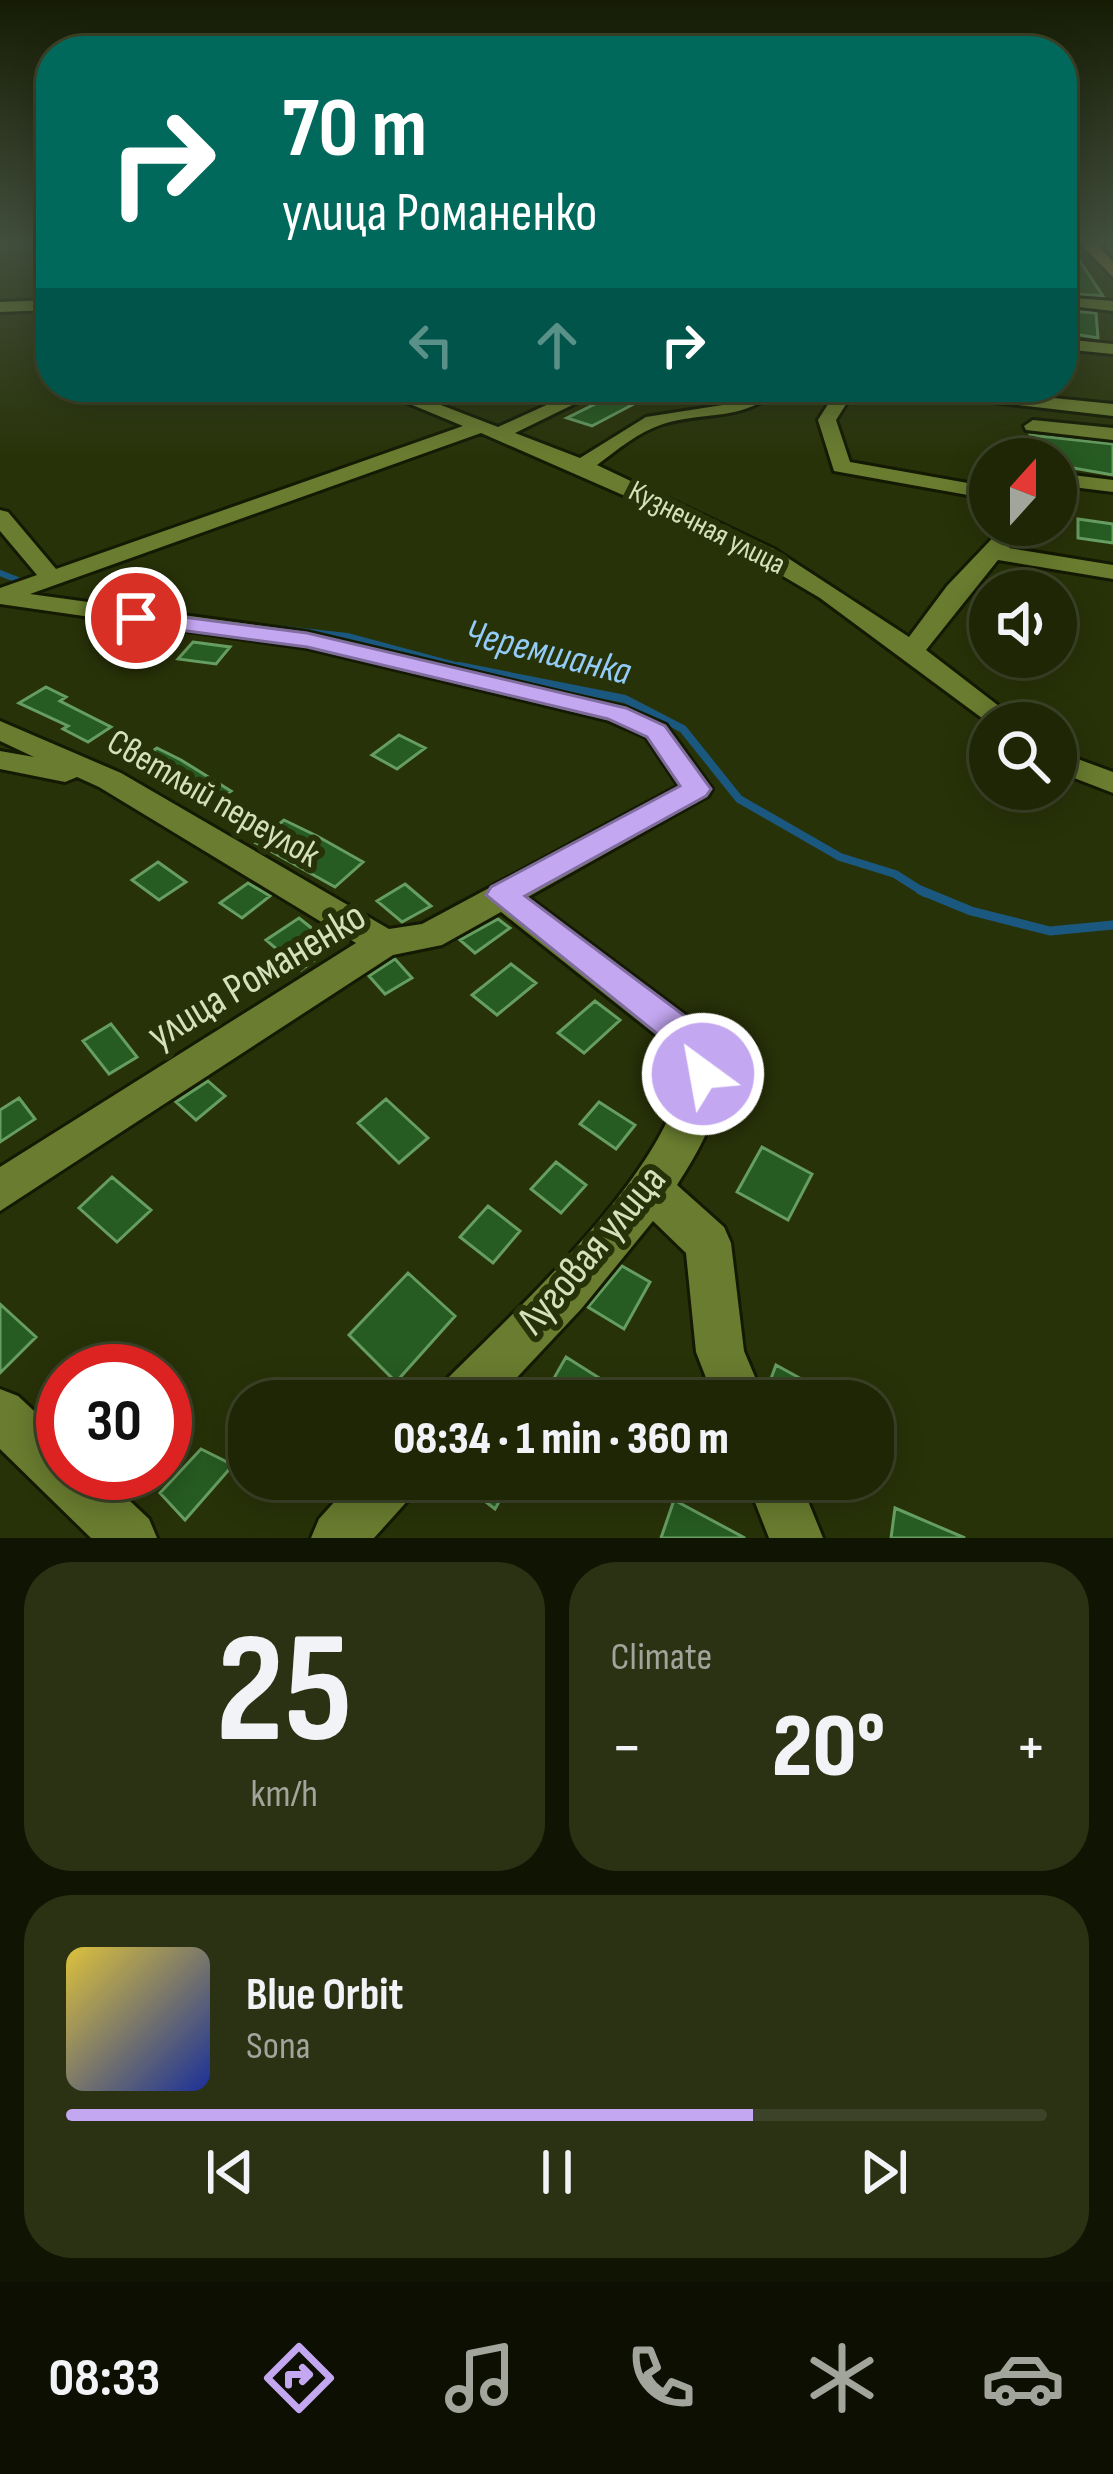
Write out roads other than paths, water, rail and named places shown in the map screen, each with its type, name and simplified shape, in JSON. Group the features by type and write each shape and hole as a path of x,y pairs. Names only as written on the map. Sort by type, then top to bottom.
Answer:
{"street":[{"path":"1077,345 1113,349"},
{"name":"Кузнечная улица","path":"417,402 581,467 764,553 829,592 977,702"},
{"path":"0,597 561,402"},
{"path":"581,467 659,419 734,411 754,402"},
{"path":"838,402 827,420 841,467 969,489"},
{"path":"1038,402 1113,410"},
{"path":"1033,426 1113,434"},
{"path":"1077,482 1113,486"},
{"path":"0,517 53,580"},
{"path":"910,654 956,591 999,546"},
{"path":"994,552 1113,572"},
{"name":"улица Романенко","path":"0,597 307,640 617,714 656,731 697,789 429,936 384,943 0,1191"},
{"name":"Светлый переулок","path":"0,730 110,781 384,943"},
{"path":"0,760 110,781"},
{"path":"1077,767 1112,779"},
{"name":"Луговая улица","path":"480,1380 651,1190 696,1100 703,1074 698,1046 502,895"},
{"path":"651,1190 708,1244 720,1352 731,1380"},
{"path":"0,1414 130,1538"},
{"path":"338,1538 372,1500"},
{"path":"781,1500 796,1538"}],"waterway":[{"name":"Черемшанка","path":"0,573 23,582"},
{"name":"Черемшанка","path":"276,628 347,636 470,669"},
{"name":"Черемшанка","path":"459,666 625,699 683,729 739,799 840,857 895,874 921,890"},
{"name":"Черемшанка","path":"921,890 971,911 1050,931 1113,925"},
{"name":"Черемшанка","path":"921,890 925,893"}]}
